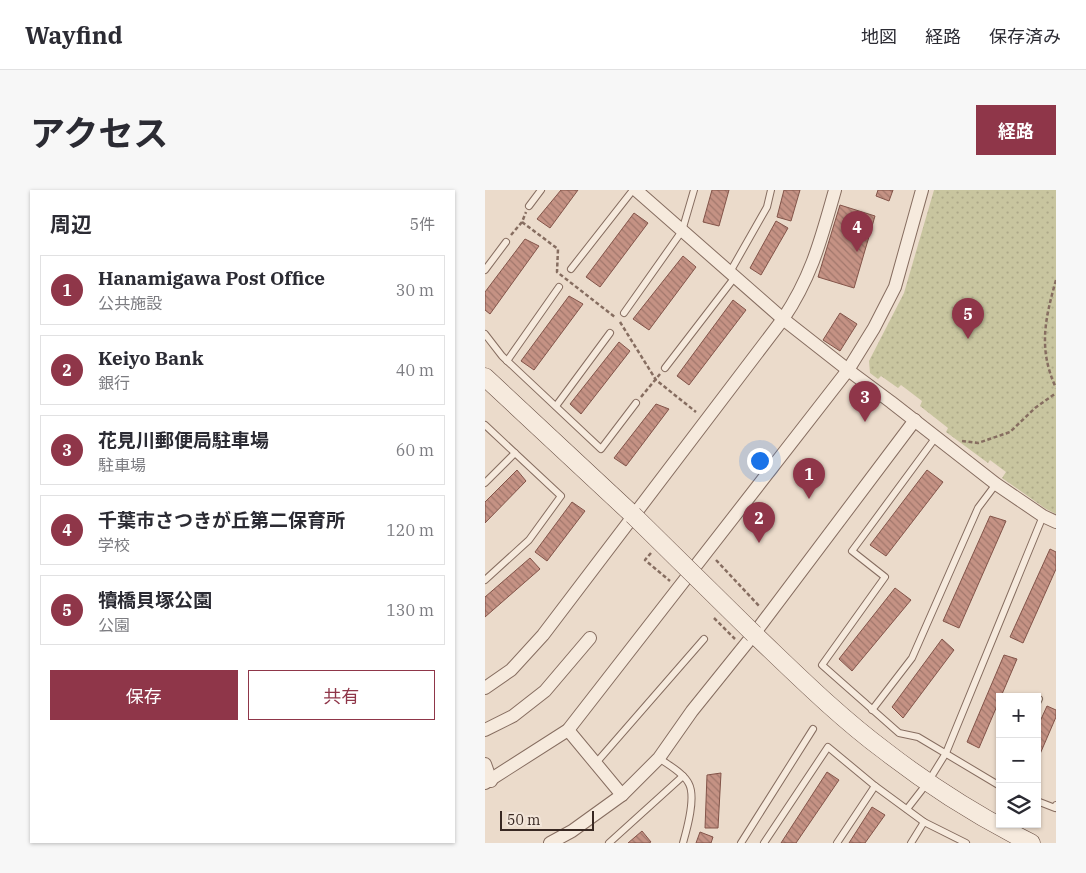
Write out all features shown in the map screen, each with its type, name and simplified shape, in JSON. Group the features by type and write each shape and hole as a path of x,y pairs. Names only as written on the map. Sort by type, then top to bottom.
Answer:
{"street":[{"path":"634,190 783,318 848,370 997,484 1043,516 1056,522"},
{"path":"485,688 511,670 543,635 798,297 814,263 835,190"},
{"path":"485,764 488,782 568,730 848,370 874,328 895,287 922,190"},
{"path":"486,380 633,515 754,634 885,752 991,823 1031,843"},
{"path":"550,843 572,831 622,795 659,758 692,711 754,634 915,420"},
{"path":"485,730 513,716 545,691 591,638"},
{"path":"568,730 622,795"}],"lane":[{"path":"529,206 541,190"},
{"path":"571,269 634,190"},
{"path":"623,313 682,231 694,190"},
{"path":"665,368 733,274 767,207 771,190"},
{"path":"485,270 506,242"},
{"path":"507,360 559,288"},
{"path":"556,406 610,333"},
{"path":"485,334 507,360 601,448 636,404"},
{"path":"485,425 561,496 529,540 485,580"},
{"path":"936,437 852,551 885,578 821,665 899,733 918,737 996,784"},
{"path":"485,483 515,453"},
{"path":"872,710 912,658 978,508 997,484"},
{"path":"907,809 928,782 946,753 1043,516"},
{"path":"596,763 704,639"},
{"path":"741,843 813,729"},
{"path":"764,843 828,747 875,786 924,822 966,843"},
{"path":"659,758 683,776 689,784 691,793 689,825 683,843"},
{"path":"609,843 683,776"},
{"path":"837,843 875,786"},
{"path":"1041,803 1055,808 1056,805"},
{"path":"911,843 924,822"}],"path":[{"path":"506,242 522,222 529,206"},
{"path":"522,222 558,249 557,272 619,320 656,380 706,420"},
{"path":"559,288 567,279 571,269"},
{"path":"1056,280 1044,347 1049,370 1056,388"},
{"path":"610,333 619,320"},
{"path":"636,404 665,368"},
{"path":"936,437 978,443 1000,437 1010,432 1035,408 1056,393"},
{"path":"660,542 645,560 679,588"},
{"path":"708,551 767,616"}],"shaded area":[{"path":"934,190 1056,190 1056,514 1002,478 1006,472 990,460 988,463 946,432 948,428 920,406 922,401 901,385 898,388 881,376 878,379 870,373 869,361 904,293"}],"building":[{"path":"561,190 578,190 550,228 537,219"},
{"path":"712,190 729,190 719,226 703,222"},
{"path":"784,190 800,190 791,221 777,217"},
{"path":"878,190 893,190 889,201 876,196"},
{"path":"840,205 875,216 854,288 818,277"},
{"path":"634,213 648,223 600,287 586,277"},
{"path":"776,221 788,228 761,275 750,268"},
{"path":"525,239 539,246 490,314 485,310 485,292"},
{"path":"683,256 696,267 649,330 633,319"},
{"path":"569,296 583,304 534,370 521,361"},
{"path":"733,300 746,310 689,385 677,376"},
{"path":"840,313 857,324 840,351 823,340"},
{"path":"619,342 630,351 581,414 570,404"},
{"path":"656,404 669,409 626,466 614,458"},
{"path":"517,470 526,481 485,523 485,502"},
{"path":"927,470 943,482 886,556 870,545"},
{"path":"572,502 585,511 547,561 535,552"},
{"path":"990,516 1006,521 959,628 943,621"},
{"path":"1050,549 1056,552 1056,569 1023,643 1010,637"},
{"path":"530,558 540,569 485,617 485,597"},
{"path":"895,588 911,600 852,671 839,659"},
{"path":"942,639 954,650 903,718 892,707"},
{"path":"1004,655 1017,659 1002,693 996,693 996,708 979,748 967,742"},
{"path":"1047,706 1056,710 1056,717 1041,752 1041,738 1041,719"},
{"path":"827,772 839,780 796,843 781,843"},
{"path":"721,773 718,828 705,828 707,775"},
{"path":"872,807 885,815 865,843 849,843"},
{"path":"642,831 651,842 628,843"},
{"path":"700,832 713,837 711,843 696,843"}],"place":[{"name":"千葉市さつきが丘第二保育所","path":"857,252"},
{"name":"犢橋貝塚公園","path":"968,339"},
{"name":"花見川郵便局駐車場","path":"865,422"},
{"name":"Hanamigawa Post Office","path":"809,499"},
{"name":"Keiyo Bank","path":"759,543"}]}
